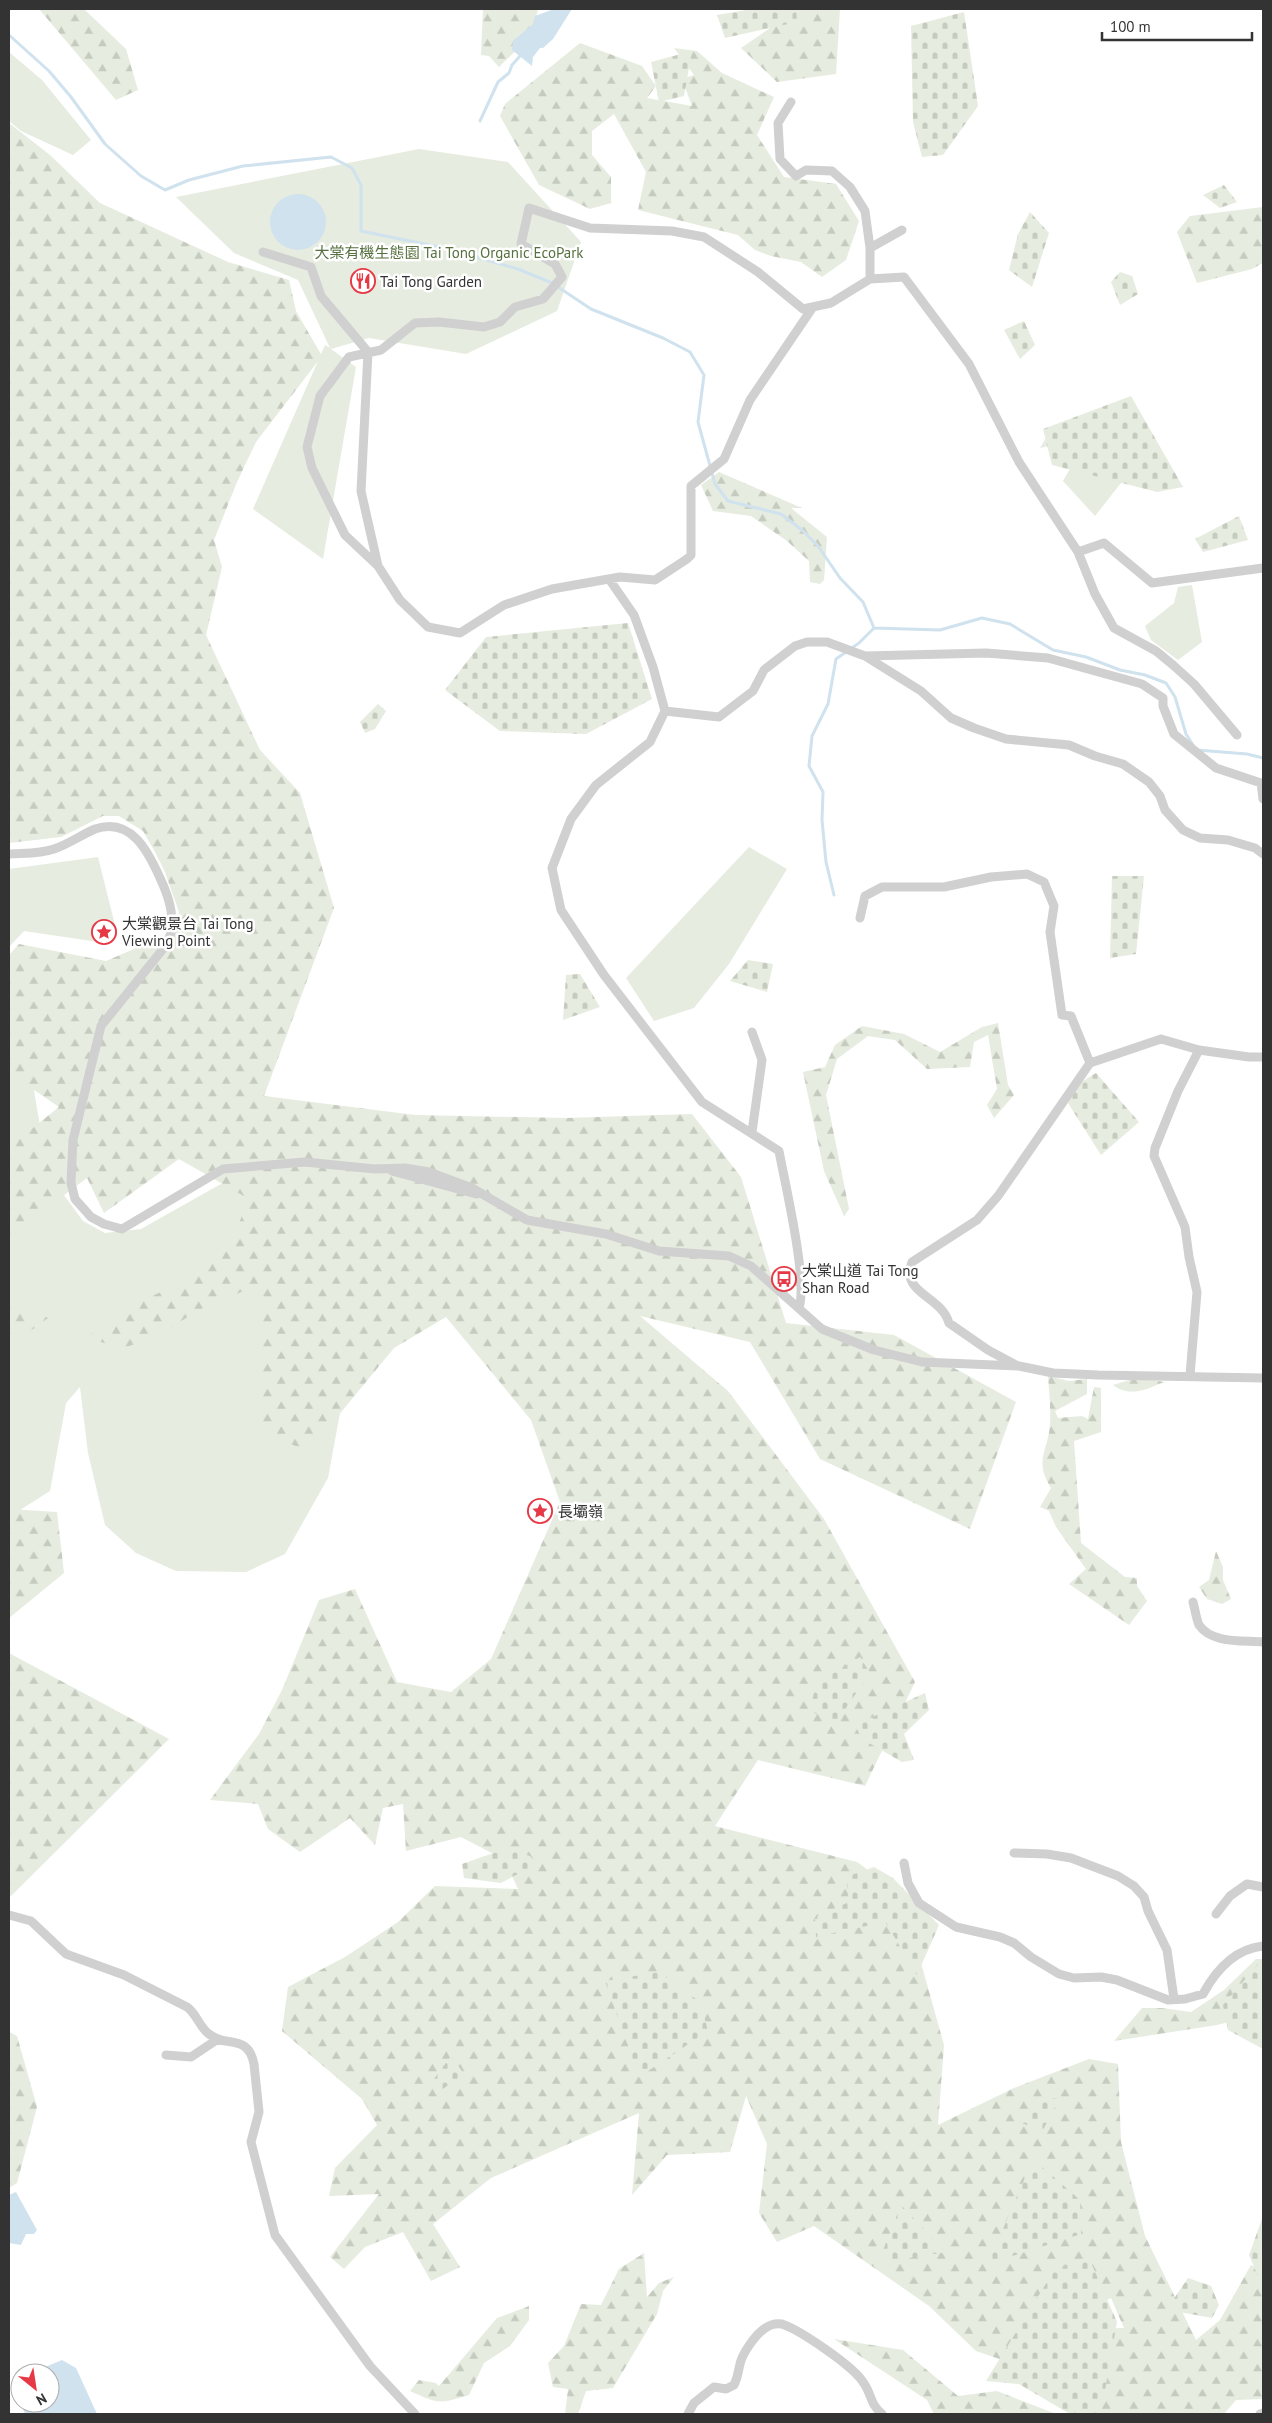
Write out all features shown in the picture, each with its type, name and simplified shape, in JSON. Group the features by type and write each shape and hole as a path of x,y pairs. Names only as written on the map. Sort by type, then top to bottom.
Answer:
{"street":[{"path":"791,102 778,122 780,160 796,176 806,170 832,171 850,187 865,211 870,248 870,280"},
{"path":"812,307 750,400 724,458 691,486 691,556 655,580 620,577 552,588 504,605 460,633 428,627 400,600 378,566 345,535 312,468 307,447 320,396 349,357 389,345 415,323 439,322 484,327 500,322 515,307 543,299 562,277 555,264 521,244 529,208 590,228 672,231 704,237 758,272 803,309 812,307 831,304 870,280 904,277 968,364 1019,462 1078,552 1095,594 1114,628 1156,652 1173,665 1194,684 1237,735"},
{"path":"870,248 902,230"},
{"path":"263,252 311,267 321,296 368,352 362,491 378,566"},
{"path":"1078,552 1104,544 1152,583 1263,568"},
{"path":"608,579 634,614 653,667 665,711 650,742 596,785 571,819 552,868 561,910 604,975 702,1102 752,1132 779,1151 796,1245 800,1281 801,1302 799,1308"},
{"path":"665,711 719,717 753,691 764,670 795,646 807,642 827,642 865,656 921,691 951,718 974,728 1006,739 1069,745 1095,756 1123,764 1149,782 1160,796 1165,810 1183,830 1200,838 1228,840 1255,848 1263,854"},
{"path":"865,656 986,653 1048,658 1142,684 1162,698 1168,722 1174,734 1216,768 1261,783 1263,799"},
{"path":"9,854 46,851 102,828 125,830 136,837 146,852 162,881 171,909 172,930 167,944 110,1012 99,1031 72,1140 71,1183 76,1199 91,1217 104,1224 122,1229 224,1169 304,1162 381,1168 490,1198 527,1220 606,1234 659,1251 729,1256 751,1266 822,1328 874,1350 922,1362 1019,1366 1053,1373 1263,1378"},
{"path":"860,918 865,896 882,887 944,887 991,877 1027,874 1044,882 1054,906 1050,932 1062,1015 1071,1016 1090,1063"},
{"path":"752,1032 762,1060 752,1132"},
{"path":"1019,1366 988,1350 949,1323 946,1312 912,1284 908,1272 912,1262 977,1220 998,1196 1090,1063 1161,1039 1199,1050 1249,1057 1263,1057"},
{"path":"1190,1375 1197,1292 1188,1257 1185,1227 1154,1156 1155,1148 1178,1091 1199,1050"},
{"path":"780,1292 791,1282 800,1281"},
{"path":"1193,1602 1198,1623 1211,1636 1226,1640 1263,1642"},
{"path":"1014,1853 1047,1854 1072,1858 1118,1876 1134,1886 1144,1898 1148,1911 1167,1950 1174,2000"},
{"path":"904,1863 908,1883 919,1903 956,1928 1000,1937 1014,1943 1031,1957 1059,1974 1074,1978 1101,1977 1117,1980 1168,2000 1203,1994 1211,1980 1228,1960 1251,1947 1263,1946"},
{"path":"1216,1914 1230,1896 1247,1884 1263,1888"},
{"path":"9,1915 31,1922 66,1954 124,1975 187,2007 194,2012 209,2035 218,2039 238,2042 252,2057 259,2112 251,2142 275,2235 370,2366 414,2414"},
{"path":"166,2055 190,2057 218,2039"},
{"path":"688,2414 694,2403 714,2387 726,2389 734,2386 739,2375 740,2362 762,2330 772,2324 781,2324 819,2344 863,2380 874,2407 882,2414"}],"green space":[{"path":"39,9 84,9 126,49 138,90 116,100"},
{"path":"483,9 538,9 532,35 499,67 489,56 481,55"},
{"path":"752,9 796,9 797,22 725,38 717,15"},
{"path":"786,9 840,9 836,74 777,82 741,48 789,15"},
{"path":"964,12 978,106 943,155 922,157 913,122 911,26"},
{"path":"580,43 642,66 656,86 647,98 692,106 682,79 694,75 674,48 697,51 722,73 774,97 757,135 784,177 836,184 859,221 846,260 822,277 801,262 771,256 755,250 738,235 638,210 646,172 614,114 592,131 592,155 611,177 611,203 590,209 539,185 500,116 505,104"},
{"path":"692,51 684,96 659,102 651,62"},
{"path":"9,52 42,80 91,140 73,155 21,131 9,121"},
{"path":"9,123 50,155 100,203 228,262 289,280 296,311 322,356 256,442 237,482 214,540 222,567 206,635 260,750 300,793 334,908 264,1096 415,1115 566,1118 692,1114 741,1177 786,1323 894,1335 1016,1402 970,1529 820,1459 750,1342 640,1316 728,1391 824,1519 915,1682 865,1786 758,1760 715,1826 857,1862 902,1895 944,2045 938,2125 1014,2088 1089,2059 1118,2064 1121,2142 1145,2236 1196,2340 1220,2320 1251,2265 1263,2272 1263,2399 1236,2400 1224,2414 1061,2414 1083,2410 1091,2329 1124,2328 1111,2298 1081,2313 1032,2370 976,2351 929,2306 814,2226 777,2242 759,2213 767,2144 746,2096 730,2152 667,2155 632,2195 639,2113 491,2178 433,2224 460,2267 431,2281 403,2232 365,2247 344,2269 330,2257 379,2194 329,2196 335,2168 377,2125 362,2099 282,2031 288,1987 345,1957 398,1922 435,1886 518,1889 505,1860 461,1837 406,1851 403,1804 383,1808 375,1845 350,1818 300,1852 268,1829 258,1804 210,1800 259,1734 282,1690 319,1600 355,1589 397,1682 451,1692 491,1659 560,1502 531,1420 446,1317 394,1348 309,1451 259,1432 260,1284 201,1309 153,1338 123,1348 86,1338 129,1307 186,1280 228,1249 249,1199 179,1159 104,1213 87,1178 9,1236 9,1147 59,1107 9,1073 9,955 19,944 106,961 178,930 179,912 165,872 143,831 119,816 103,816 61,837 9,843"},
{"name":"大棠有機生態園 Tai Tong Organic EcoPark","path":"419,149 508,162 581,242 557,311 466,354 369,338 331,349 356,367 323,559 253,509 325,345 330,348 298,280 234,253 176,197"},
{"path":"1224,185 1237,202 1220,208 1203,195"},
{"path":"1263,207 1263,263 1252,269 1197,283 1177,232 1190,216"},
{"path":"1030,212 1049,233 1032,287 1009,270 1018,234"},
{"path":"1120,272 1132,276 1138,294 1120,305 1111,282"},
{"path":"1024,321 1035,345 1020,359 1004,330"},
{"path":"1131,396 1183,487 1157,492 1052,465 1043,429"},
{"path":"1051,430 1128,474 1095,516 1063,481 1074,462 1062,443 1040,448"},
{"path":"719,472 802,508 791,508 827,537 824,580 820,584 810,582 809,561 787,541 751,516 713,511 701,485"},
{"path":"1239,516 1248,540 1203,552 1195,539"},
{"path":"1192,585 1202,642 1178,660 1151,640 1145,626 1174,603 1178,587"},
{"path":"628,623 652,699 586,734 500,731 445,690 486,637"},
{"path":"378,704 386,711 375,729 365,733 360,722"},
{"path":"749,847 787,869 729,964 694,1008 654,1021 626,978"},
{"path":"98,857 116,929 105,943 24,931 9,947 9,869"},
{"path":"1112,876 1144,876 1136,954 1110,958"},
{"path":"748,960 773,964 767,992 730,981"},
{"path":"580,974 600,1007 563,1020 566,975"},
{"path":"998,1023 1008,1085 1014,1095 994,1118 987,1105 997,1089 988,1035 974,1042 970,1067 927,1069 895,1040 868,1036 837,1059 826,1095 849,1209 844,1216 824,1171 803,1072 825,1067 835,1045 862,1026 904,1034 940,1052 982,1027"},
{"path":"9,1041 26,1044 44,1149 63,1194 83,1221 105,1233 141,1229 219,1185 247,1174 353,1342 328,1478 285,1554 246,1572 176,1571 136,1553 105,1525 88,1453 80,1387 66,1403 50,1491 9,1517"},
{"path":"1096,1073 1139,1122 1101,1155 1068,1103 1078,1084"},
{"path":"9,1298 48,1318 9,1347"},
{"path":"1048,1376 1069,1381 1087,1379 1087,1394 1055,1411 1058,1418 1082,1416 1088,1419 1094,1387 1101,1388 1101,1432 1074,1441 1081,1543 1125,1577 1137,1578 1137,1586 1147,1601 1129,1625 1069,1584 1086,1569 1056,1527 1049,1511 1040,1507 1051,1488 1043,1470 1043,1455 1050,1423"},
{"path":"1139,1377 1164,1382 1132,1392 1119,1389 1113,1385"},
{"path":"9,1509 57,1512 64,1573 9,1618"},
{"path":"1216,1551 1223,1567 1223,1580 1231,1599 1222,1604 1207,1599 1199,1587 1209,1580"},
{"path":"9,1653 169,1739 11,1896 9,1894"},
{"path":"860,1657 870,1673 837,1721 809,1711 817,1683"},
{"path":"925,1693 929,1710 904,1734 914,1760 902,1762 862,1739 855,1725"},
{"path":"505,1849 530,1856 537,1864 501,1883 464,1878 462,1864"},
{"path":"874,1867 893,1878 939,1925 917,1975 883,1918 871,1925 816,1937 815,1917 849,1902 846,1877"},
{"path":"1256,1959 1263,1959 1263,2013 1217,2025 1114,2041 1142,2008 1162,2008 1191,2012 1224,1990"},
{"path":"1263,1962 1263,2049 1228,2030 1223,2005 1258,1964"},
{"path":"659,1972 700,2002 708,2031 639,2077 605,1981"},
{"path":"9,2032 17,2036 37,2107 17,2183 9,2188"},
{"path":"451,2056 464,2074 440,2091 431,2083"},
{"path":"1042,2097 1059,2099 1043,2130 1021,2123"},
{"path":"1033,2159 1080,2200 1081,2234 988,2264"},
{"path":"901,2205 946,2252 878,2263"},
{"path":"1263,2216 1263,2288 1249,2255"},
{"path":"644,2253 647,2297 659,2283 674,2277 663,2291 657,2314 613,2388 586,2391 578,2414 565,2414 568,2389 553,2387 548,2363 564,2346 581,2304 601,2305 619,2269"},
{"path":"1089,2258 1117,2322 1101,2413 1070,2414 1019,2384 986,2381 1055,2269"},
{"path":"1188,2278 1211,2286 1219,2305 1212,2318 1174,2311 1171,2303"},
{"path":"529,2306 529,2320 510,2346 484,2363 469,2395 439,2401 410,2391 419,2380 436,2383 439,2386 497,2318"},
{"path":"834,2339 903,2350 958,2396 997,2391 1056,2414 934,2414 927,2400"}],"water":[{"path":"554,9 572,9 553,39 543,48 540,48 533,57 532,66 512,50 513,41 533,24 535,16"},
{"path":"298,194 309,196 318,202 324,211 326,222 324,233 318,242 309,248 298,250 287,248 278,242 272,233 270,222 272,211 278,202 287,196"},
{"path":"16,2192 37,2230 34,2234 26,2234 21,2245 9,2243 9,2195"},
{"path":"62,2360 76,2368 97,2414 25,2414 60,2413 60,2363 55,2363"}],"waterway":[{"path":"9,35 49,71 71,97 105,144 141,176 165,190 189,180 243,166 331,157 352,168 361,185 361,231 444,248 518,269 552,283 591,309 663,338 690,352 704,375 698,422 715,484 728,501 781,514 802,530 818,546 840,578 863,602 874,628"},
{"path":"480,121 498,82 509,73 512,65 520,56"},
{"path":"834,895 826,862 822,820 823,792 809,766 812,736 828,704 836,659 859,643 874,628 940,630 982,618 1010,624 1053,650 1086,657 1120,670 1145,675 1166,683 1175,697 1186,734 1193,745"},
{"path":"1197,750 1247,754 1263,758"}],"place":[{"name":"Tai Tong Garden","path":"363,281"},
{"name":"大棠觀景台 Tai Tong Viewing Point","path":"104,932"},
{"name":"大棠山道 Tai Tong Shan Road","path":"784,1279"},
{"name":"長壩嶺","path":"540,1511"}]}
